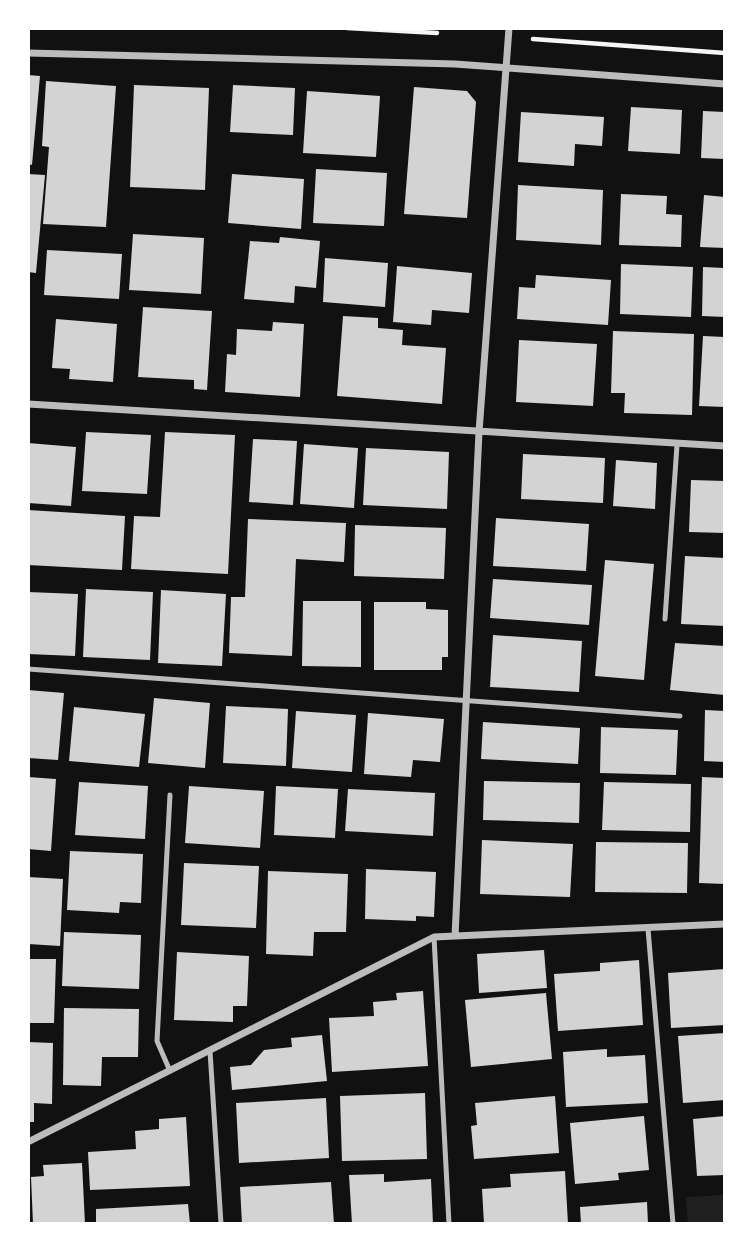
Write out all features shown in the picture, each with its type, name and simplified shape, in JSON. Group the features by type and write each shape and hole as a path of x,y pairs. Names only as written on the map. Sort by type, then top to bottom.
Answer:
{"street":[{"path":"455,936 479,432 509,28"},
{"path":"28,53 455,64 725,84"},
{"path":"28,404 725,446"},
{"path":"28,1142 435,937 725,924"}],"lane":[{"path":"665,620 677,445"},
{"path":"28,669 680,716"},
{"path":"170,795 158,1041 170,1071"},
{"path":"648,929 673,1224"},
{"path":"435,937 449,1224"},
{"path":"210,1051 221,1224"}],"shaded area":[{"path":"725,1195 725,1224 688,1224 686,1197"}],"building":[{"path":"28,75 40,76 32,165 28,164"},
{"path":"46,81 116,86 106,227 43,224 49,147 42,146"},
{"path":"134,85 209,88 205,190 130,187"},
{"path":"233,85 295,88 293,135 230,132"},
{"path":"414,87 467,91 476,102 467,218 404,214"},
{"path":"307,91 380,96 376,157 303,153"},
{"path":"631,107 682,110 680,154 628,151"},
{"path":"703,111 725,112 725,159 701,158"},
{"path":"521,112 604,117 602,146 575,144 574,166 518,162"},
{"path":"316,169 387,173 384,226 313,223"},
{"path":"28,174 45,175 36,273 28,272"},
{"path":"232,174 304,179 301,229 228,223"},
{"path":"518,185 603,190 601,245 516,240"},
{"path":"621,194 667,196 666,214 682,215 681,247 619,245"},
{"path":"704,195 725,197 725,248 700,247"},
{"path":"133,234 204,238 201,294 129,290"},
{"path":"280,237 320,241 316,288 295,286 294,303 244,299 250,241 279,243"},
{"path":"47,250 122,254 119,299 44,295"},
{"path":"325,258 388,263 385,307 323,302"},
{"path":"621,264 693,267 691,317 620,314"},
{"path":"397,266 472,273 469,313 432,310 431,325 393,322"},
{"path":"703,267 725,268 725,317 702,316"},
{"path":"536,275 611,280 608,325 517,319 519,287 535,288"},
{"path":"143,307 212,311 207,390 194,389 194,380 138,377"},
{"path":"343,316 378,318 378,328 403,330 402,345 446,348 442,404 337,396"},
{"path":"56,319 117,324 113,382 69,379 70,369 52,368"},
{"path":"273,322 304,324 300,397 225,392 227,354 236,355 237,329 272,331"},
{"path":"613,331 694,334 692,415 624,413 625,393 611,393"},
{"path":"703,336 725,337 725,407 699,406"},
{"path":"519,340 597,344 593,406 516,402"},
{"path":"86,432 151,435 147,494 82,491"},
{"path":"165,432 235,435 228,574 131,569 134,516 160,517"},
{"path":"253,439 297,441 293,505 249,502"},
{"path":"28,443 76,447 71,506 28,503"},
{"path":"304,444 358,448 354,508 300,504"},
{"path":"366,448 449,452 447,509 363,505"},
{"path":"523,454 605,458 603,503 521,499"},
{"path":"616,460 657,463 655,509 613,506"},
{"path":"691,480 725,481 725,533 689,532"},
{"path":"28,510 125,516 122,570 28,565"},
{"path":"496,518 589,524 586,571 493,566"},
{"path":"248,519 346,523 344,562 296,559 292,656 229,653 231,597 245,597"},
{"path":"355,525 446,528 444,579 354,576"},
{"path":"685,556 725,558 725,626 681,624"},
{"path":"605,560 654,564 644,680 595,676"},
{"path":"493,579 592,585 589,625 490,618"},
{"path":"86,589 153,592 150,660 83,657"},
{"path":"161,590 226,594 222,666 158,663"},
{"path":"28,592 78,594 75,656 28,654"},
{"path":"303,601 361,601 361,667 302,666"},
{"path":"374,602 426,602 426,609 448,610 448,657 442,657 442,670 374,670"},
{"path":"493,635 582,641 579,692 490,687"},
{"path":"675,643 725,646 725,695 670,690"},
{"path":"28,690 64,693 58,760 28,758"},
{"path":"154,698 210,703 205,768 148,763"},
{"path":"226,706 288,709 286,766 223,763"},
{"path":"74,707 145,714 139,767 69,761"},
{"path":"705,710 725,711 725,762 704,761"},
{"path":"296,711 356,715 352,772 292,768"},
{"path":"368,713 444,719 440,762 413,760 411,777 364,774"},
{"path":"483,722 580,728 578,764 481,759"},
{"path":"601,727 678,730 676,775 600,773"},
{"path":"28,777 56,779 51,851 28,849"},
{"path":"702,777 725,778 725,884 699,883"},
{"path":"484,781 580,783 579,823 483,820"},
{"path":"79,782 148,786 145,839 75,835"},
{"path":"604,782 691,784 690,832 602,830"},
{"path":"189,786 264,791 260,848 185,843"},
{"path":"276,786 338,789 335,838 274,835"},
{"path":"348,789 435,793 433,836 345,831"},
{"path":"482,840 573,844 570,897 480,894"},
{"path":"596,842 688,843 687,893 595,892"},
{"path":"70,851 143,854 141,903 120,902 119,913 67,910"},
{"path":"184,863 259,866 256,928 181,925"},
{"path":"366,869 436,872 434,917 416,916 416,921 365,919"},
{"path":"268,871 348,874 346,932 314,932 313,956 266,954"},
{"path":"28,877 63,879 60,946 28,944"},
{"path":"64,932 141,935 139,989 62,986"},
{"path":"544,950 547,988 479,993 477,954"},
{"path":"177,952 249,956 247,1006 233,1006 233,1022 174,1020"},
{"path":"28,959 56,959 54,1023 28,1023"},
{"path":"639,960 643,1025 558,1031 554,974 600,971 600,963"},
{"path":"725,969 725,1025 671,1028 668,973"},
{"path":"423,991 428,1066 332,1072 329,1018 374,1016 373,1002 397,1000 396,993"},
{"path":"546,993 552,1059 471,1067 465,1000"},
{"path":"64,1008 139,1009 138,1057 102,1057 101,1086 63,1085"},
{"path":"725,1033 725,1100 683,1103 678,1036"},
{"path":"322,1035 327,1081 232,1090 230,1067 251,1065 264,1050 292,1047 291,1038"},
{"path":"28,1042 53,1043 52,1104 34,1103 34,1122 28,1122"},
{"path":"607,1049 607,1057 645,1055 648,1103 566,1107 563,1052"},
{"path":"425,1093 427,1159 342,1161 340,1096"},
{"path":"555,1096 559,1153 474,1159 471,1126 477,1125 475,1103"},
{"path":"326,1098 329,1158 239,1163 236,1103"},
{"path":"644,1116 649,1170 618,1173 619,1180 575,1184 570,1123"},
{"path":"725,1116 725,1175 697,1176 693,1119"},
{"path":"186,1117 190,1186 90,1190 88,1152 136,1149 135,1131 159,1129 159,1119"},
{"path":"82,1163 85,1224 33,1224 31,1177 44,1176 43,1165"},
{"path":"565,1171 568,1224 484,1224 482,1189 511,1187 510,1174"},
{"path":"384,1174 384,1182 431,1179 433,1224 352,1224 349,1175"},
{"path":"331,1182 334,1224 242,1224 240,1187"},
{"path":"647,1202 648,1224 581,1224 580,1207"},
{"path":"188,1204 190,1224 96,1224 96,1209"}]}
